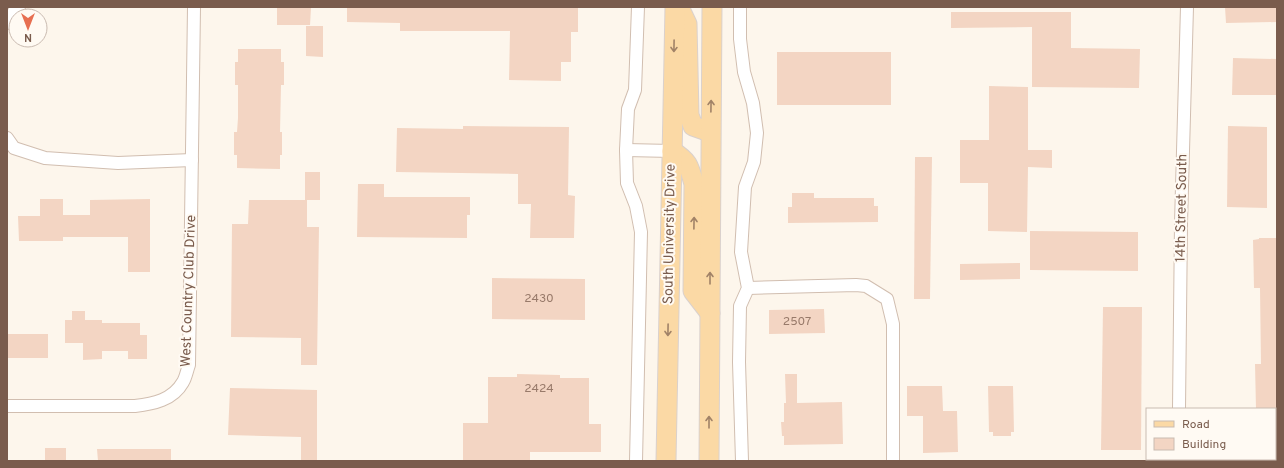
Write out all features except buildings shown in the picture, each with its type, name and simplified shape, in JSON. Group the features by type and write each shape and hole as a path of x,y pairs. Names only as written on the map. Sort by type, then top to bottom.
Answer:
{"main road":[{"name":"South University Drive","path":"666,461 675,7"},
{"path":"680,7 687,24 690,115 693,126 710,132"},
{"path":"711,459 710,132 712,7"},
{"path":"672,151 683,158 690,167 694,184 693,291 710,313"}],"street":[{"path":"7,23 16,8 19,7"},
{"name":"West Country Club Drive","path":"7,406 135,406 155,403 171,396 183,382 189,364 194,7"},
{"path":"636,461 641,232 636,206 627,183 626,150 628,109 635,90 638,7"},
{"path":"740,7 740,39 744,72 753,103 757,133 754,162 745,187 742,245 742,264 748,288 740,306 742,461"},
{"name":"14th Street South","path":"1179,408 1181,224 1187,7"},
{"path":"7,138 14,148 45,158 118,163 192,160"},
{"path":"626,150 672,151"},
{"path":"748,288 856,285 866,286 887,299 894,324 893,461"}]}
